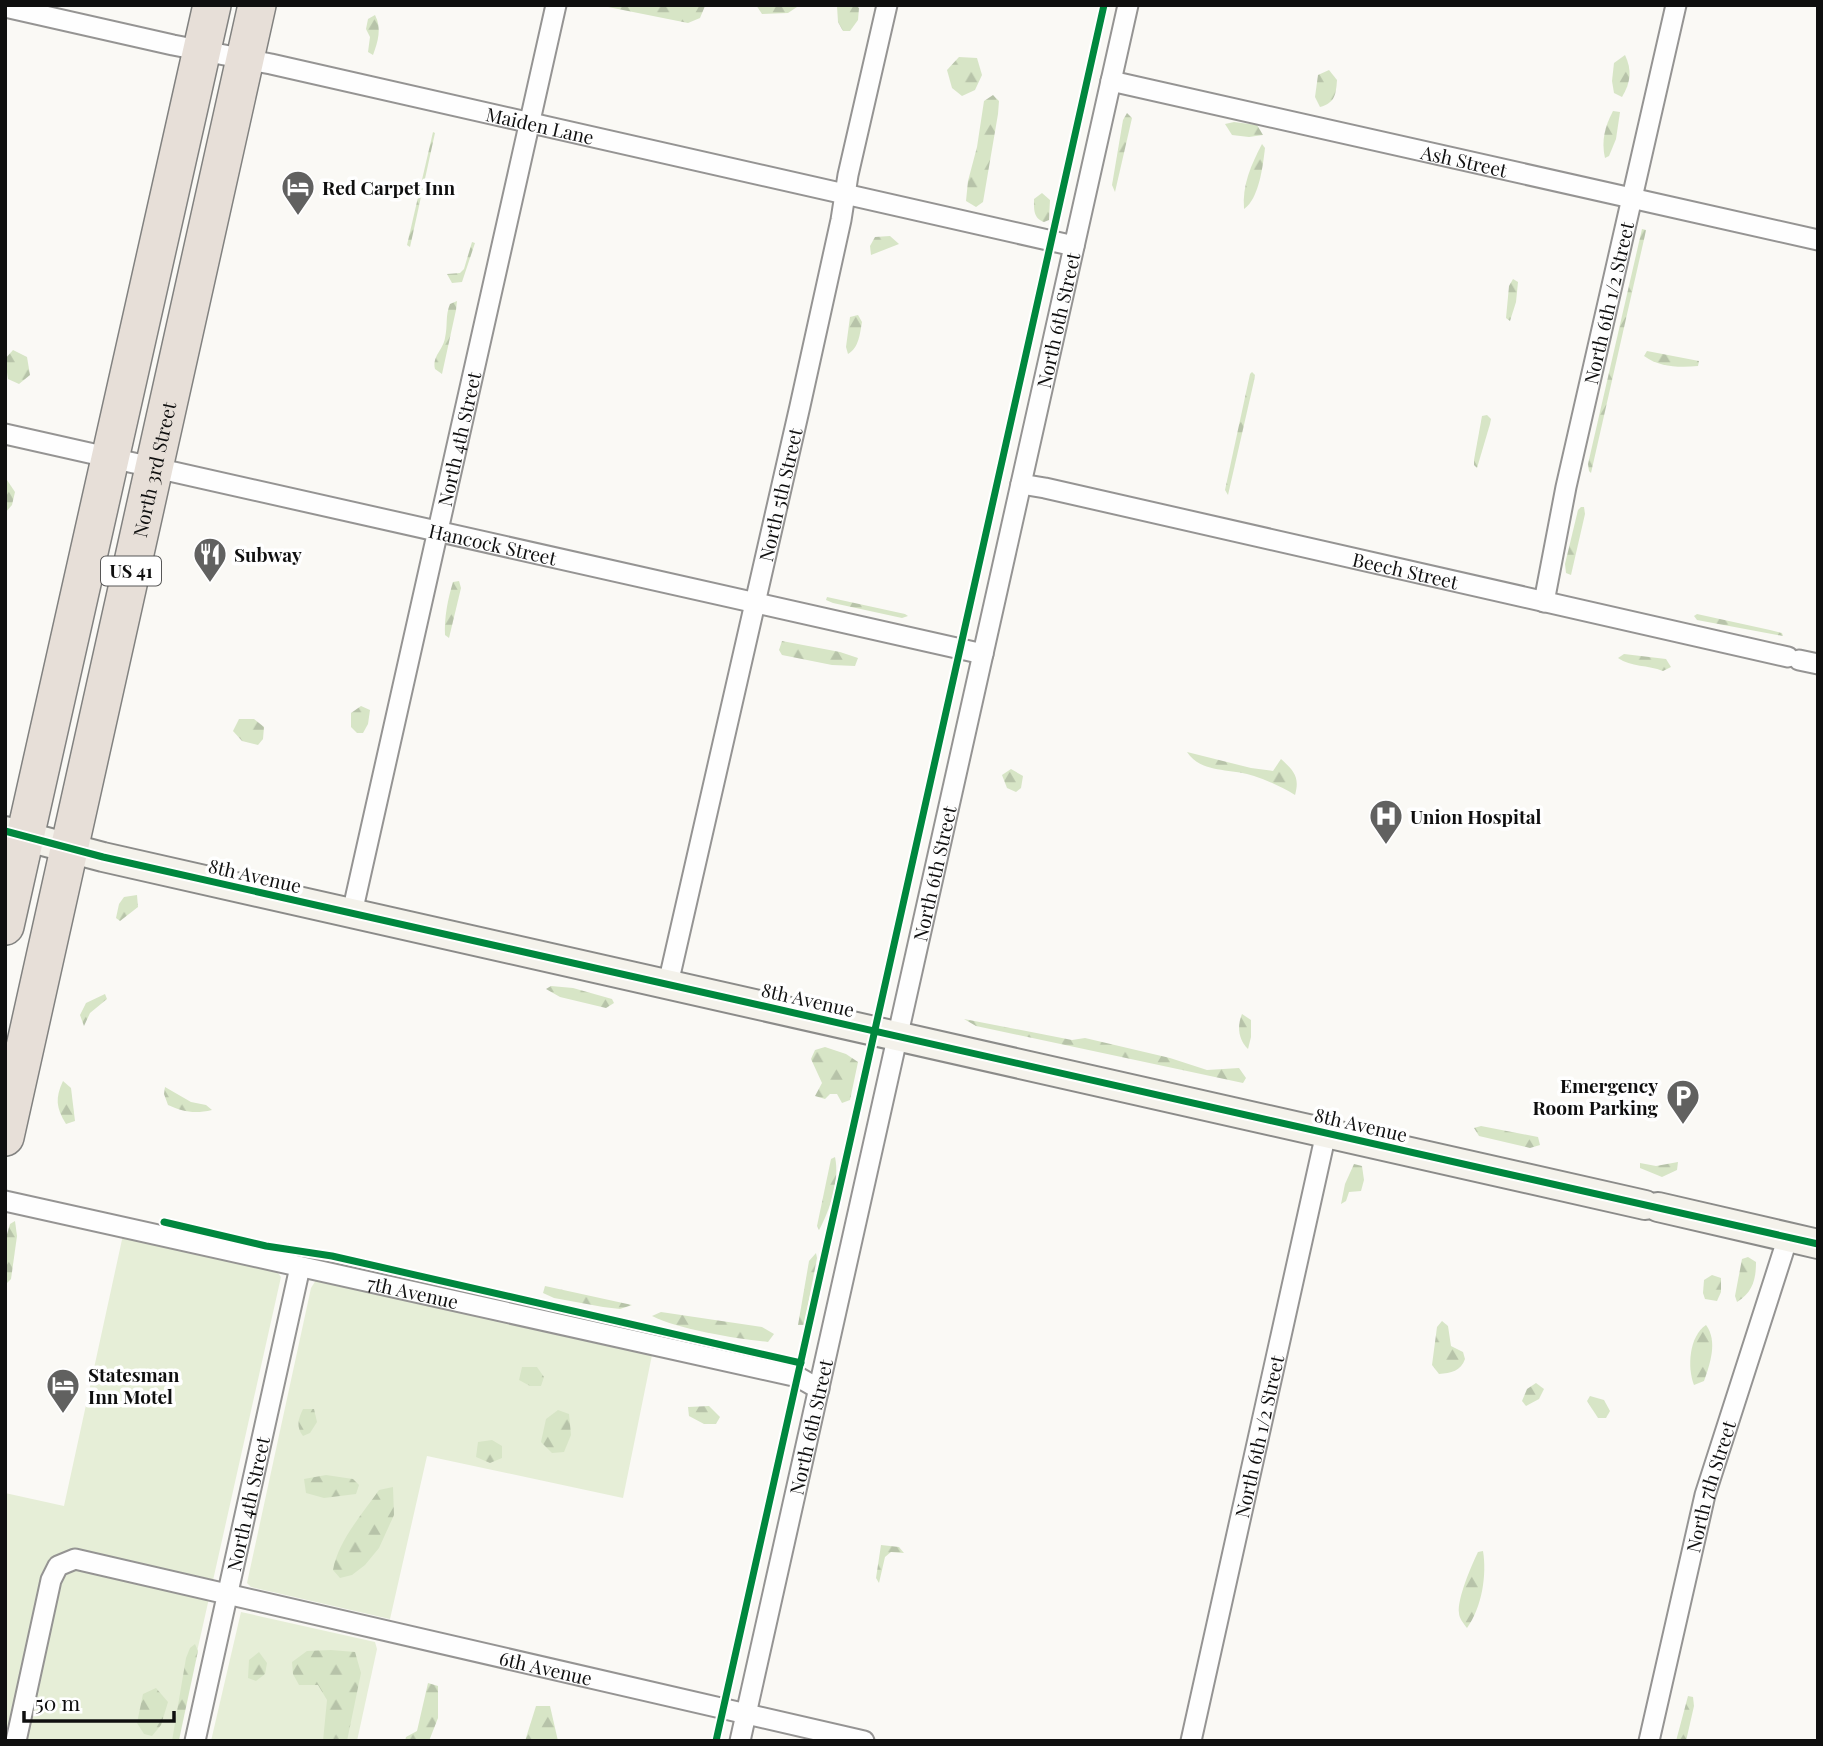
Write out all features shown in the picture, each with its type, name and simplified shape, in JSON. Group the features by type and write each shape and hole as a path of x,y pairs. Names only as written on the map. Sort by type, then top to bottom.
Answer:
{"highway":[{"name":"US 41","path":"5,926 15,834 110,457 212,5"},
{"name":"North 3rd Street","path":"5,1137 257,5"}],"street":[{"name":"North 4th Street","path":"352,913 556,5"},
{"name":"North 5th Street","path":"668,984 887,5"},
{"name":"North 6th Street","path":"740,1741 1128,5"},
{"name":"North 6th 1/2 Street","path":"1544,601 1631,198 1676,5"},
{"name":"Maiden Lane","path":"5,7 1074,246"},
{"name":"Ash Street","path":"1111,81 1818,240"},
{"name":"Hancock Street","path":"5,434 983,654"},
{"name":"Beech Street","path":"1021,484 1071,493 1802,660"},
{"name":"8th Avenue","path":"15,834 70,849 1818,1244"},
{"name":"North 6th 1/2 Street","path":"1191,1741 1326,1132"},
{"name":"7th Avenue","path":"5,1201 798,1377 819,1389"},
{"name":"North 7th Street","path":"1649,1741 1705,1495 1788,1237"},
{"name":"North 4th Street","path":"195,1741 300,1267"},
{"name":"6th Avenue","path":"16,1741 51,1580 58,1566 75,1559 864,1741"}],"green space":[{"path":"598,5 705,6 700,18 688,23"},
{"path":"756,5 800,5 788,13 762,14"},
{"path":"855,5 859,8 858,20 850,31 843,31 838,22 837,6"},
{"path":"375,15 379,30 373,55 368,52 370,37 366,29 368,19"},
{"path":"1625,55 1630,76 1622,97 1614,93 1612,81 1614,63"},
{"path":"959,57 977,58 982,75 975,90 962,96 952,88 947,70"},
{"path":"1329,70 1337,80 1335,94 1329,103 1320,107 1315,97 1318,75"},
{"path":"993,95 999,101 998,114 983,202 976,207 966,201 968,181 977,147 984,101"},
{"path":"1613,111 1620,112 1616,139 1609,156 1605,158 1604,134"},
{"path":"1127,113 1132,118 1115,192 1112,185 1123,120"},
{"path":"1234,122 1257,125 1263,135 1232,135 1225,124"},
{"path":"433,132 435,133 410,247 407,245"},
{"path":"1262,144 1265,148 1259,181 1253,198 1244,209 1248,175"},
{"path":"1042,193 1050,200 1049,220 1044,222 1036,216 1034,206 1034,199"},
{"path":"1642,229 1646,230 1645,235 1591,473 1588,464"},
{"path":"890,236 899,244 871,255 870,246 875,237"},
{"path":"472,242 475,243 462,282 452,283 447,274 460,273 464,269"},
{"path":"1513,279 1518,282 1510,321 1506,318 1509,286"},
{"path":"457,301 442,374 435,369 435,360 444,342 450,304"},
{"path":"858,315 862,322 860,335 855,348 848,354 846,347 850,317"},
{"path":"13,350 27,357 30,375 19,384 8,379 5,359"},
{"path":"1647,351 1699,361 1698,366 1663,365 1644,356"},
{"path":"1252,372 1255,375 1254,381 1228,495 1225,490"},
{"path":"1487,415 1491,419 1477,468 1474,460 1482,416"},
{"path":"7,480 15,492 12,505 5,513"},
{"path":"1581,507 1584,507 1585,514 1571,575 1566,573 1565,564"},
{"path":"459,581 461,588 449,638 445,635 447,608 453,582"},
{"path":"827,597 908,616 902,618 833,603 826,600"},
{"path":"1697,614 1782,633 1783,636 1697,620 1694,616"},
{"path":"782,641 858,658 855,666 832,665 782,655 779,650"},
{"path":"1624,654 1666,659 1671,667 1663,671 1628,663 1618,658"},
{"path":"361,706 370,710 368,724 363,733 357,733 351,727 351,713"},
{"path":"239,719 254,719 264,727 263,739 258,745 242,741 233,731"},
{"path":"1187,752 1273,771 1281,759 1295,775 1295,795 1254,776 1200,764"},
{"path":"1011,769 1023,776 1021,788 1016,792 1007,788 1002,775"},
{"path":"137,895 138,907 120,921 116,918 119,904 124,897"},
{"path":"551,986 573,988 612,999 614,1003 606,1008 560,997 546,989"},
{"path":"105,994 107,999 90,1013 84,1026 80,1015 86,1003"},
{"path":"1242,1014 1251,1020 1248,1049 1239,1032"},
{"path":"964,1019 1072,1040 1085,1038 1170,1058 1207,1070 1239,1068 1246,1078 1243,1083 976,1026"},
{"path":"825,1047 846,1054 858,1062 850,1100 842,1103 837,1094 830,1094 825,1099 815,1096 822,1083 811,1059 815,1050"},
{"path":"63,1081 71,1088 75,1121 66,1124 58,1103"},
{"path":"165,1087 212,1110 189,1112 168,1105 164,1094"},
{"path":"1481,1126 1538,1137 1540,1145 1530,1148 1479,1136 1474,1128"},
{"path":"835,1157 833,1194 819,1230 817,1226 831,1159"},
{"path":"1678,1162 1677,1170 1662,1177 1640,1168 1640,1163 1656,1166"},
{"path":"1354,1164 1362,1166 1364,1180 1361,1191 1349,1192 1346,1201 1341,1204 1345,1184"},
{"path":"15,1221 17,1236 11,1279 7,1283 5,1241 10,1224"},
{"path":"123,1235 275,1269 281,1277 177,1741 5,1741 5,1493 64,1506"},
{"path":"816,1253 804,1325 798,1325 809,1261"},
{"path":"1748,1257 1756,1262 1754,1279 1747,1294 1737,1302 1735,1296 1742,1259"},
{"path":"1712,1275 1721,1278 1721,1292 1717,1301 1705,1299 1703,1293 1704,1280"},
{"path":"316,1280 652,1355 623,1498 427,1456 390,1619 251,1587 247,1583 311,1288"},
{"path":"545,1286 632,1305 620,1309 554,1298 543,1293"},
{"path":"661,1312 762,1327 774,1334 768,1342 708,1333 652,1316"},
{"path":"1442,1321 1448,1326 1451,1346 1463,1352 1465,1359 1455,1371 1439,1374 1432,1365 1437,1327"},
{"path":"1706,1325 1712,1338 1710,1360 1704,1381 1694,1385 1691,1353 1696,1337"},
{"path":"522,1367 537,1367 544,1377 541,1386 530,1386 519,1380"},
{"path":"1536,1383 1544,1389 1539,1399 1526,1406 1522,1401 1527,1389"},
{"path":"1590,1396 1604,1400 1610,1411 1606,1418 1598,1418 1587,1401"},
{"path":"709,1406 720,1417 716,1424 704,1424 689,1416 688,1407"},
{"path":"303,1409 314,1409 317,1422 310,1433 303,1436 298,1423"},
{"path":"558,1410 569,1414 571,1435 564,1452 552,1453 541,1442 546,1419"},
{"path":"492,1440 502,1446 502,1458 490,1463 476,1457 478,1442"},
{"path":"326,1475 353,1479 359,1485 356,1494 324,1498 306,1493 304,1479"},
{"path":"393,1487 394,1515 379,1548 365,1565 352,1575 340,1578 333,1570 340,1548 379,1490"},
{"path":"881,1545 899,1547 904,1553 891,1552 885,1557 879,1583 876,1578"},
{"path":"1483,1551 1482,1591 1467,1628 1459,1615 1460,1599 1475,1557 1478,1552"},
{"path":"241,1612 375,1642 377,1649 357,1741 211,1741"},
{"path":"195,1644 198,1651 179,1740 172,1741 186,1658"},
{"path":"307,1651 355,1652 361,1673 347,1741 323,1741 327,1700 318,1685 299,1685 293,1674 292,1662"},
{"path":"259,1652 267,1663 265,1674 256,1681 248,1678 249,1660"},
{"path":"428,1683 438,1686 438,1718 429,1741 405,1741 406,1737 417,1731"},
{"path":"156,1688 168,1702 161,1725 152,1736 144,1734 137,1723 143,1694"},
{"path":"1688,1696 1693,1697 1694,1706 1686,1741 1676,1741"},
{"path":"536,1706 550,1706 558,1741 525,1741"}],"cycle path":[{"path":"716,1741 1104,5"},
{"path":"5,831 103,857 1818,1244"},
{"path":"164,1222 266,1246 332,1256 801,1363"}],"place":[{"name":"Red Carpet Inn","path":"298,217"},
{"name":"Subway","path":"210,584"},
{"name":"Union Hospital","path":"1386,846"},
{"name":"Emergency Room Parking","path":"1683,1126"},
{"name":"Statesman Inn Motel","path":"63,1415"}]}
